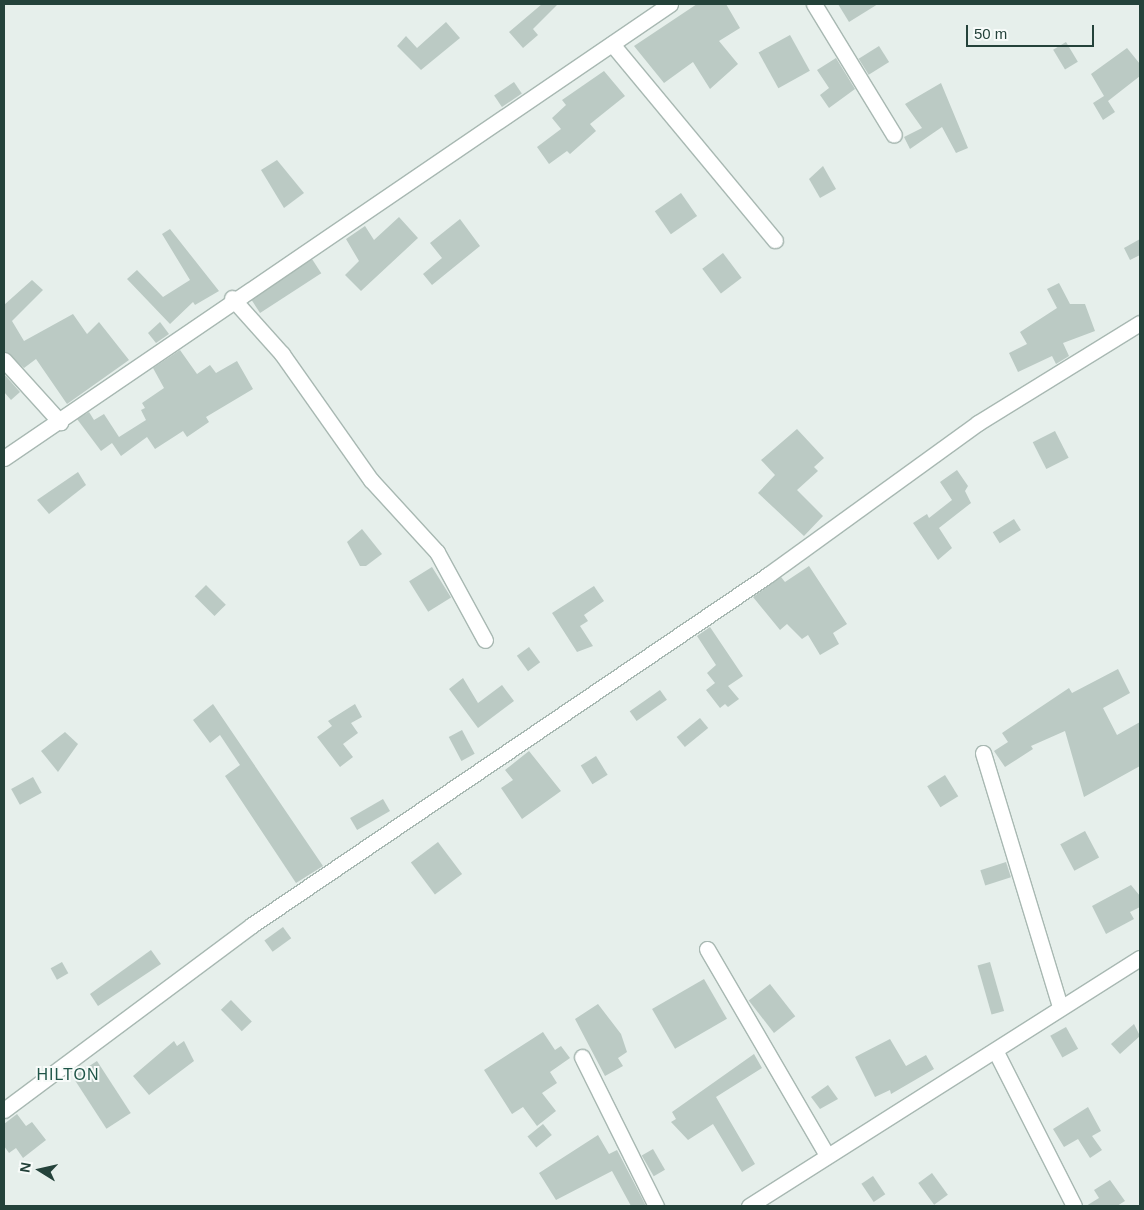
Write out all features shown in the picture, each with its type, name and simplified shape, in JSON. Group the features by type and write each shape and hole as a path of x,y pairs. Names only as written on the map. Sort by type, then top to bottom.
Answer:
{"street":[{"path":"4,458 60,422 232,298 670,4"},
{"path":"814,4 894,135"},
{"path":"612,44 775,240"},
{"path":"232,298 282,354 384,497 437,552 484,640"},
{"path":"4,1110 268,914 768,575 978,423 1140,322"},
{"path":"4,360 60,422"},
{"path":"983,753 1060,1007"},
{"path":"706,949 827,1155"},
{"path":"749,1206 827,1155 997,1054 1060,1007 1140,958"},
{"path":"997,1054 1074,1206"},
{"path":"582,1057 656,1206"}],"building":[{"path":"542,4 558,4 533,29 538,35 523,48 509,32"},
{"path":"697,4 726,4 740,28 719,41 738,64 710,89 693,62 664,83 634,46"},
{"path":"838,4 878,4 849,22"},
{"path":"446,22 460,38 421,70 397,46 406,36 417,48"},
{"path":"790,35 810,71 778,88 759,52"},
{"path":"1066,42 1078,62 1065,69 1053,50"},
{"path":"879,46 889,62 869,75 859,59"},
{"path":"1127,48 1140,64 1140,76 1108,101 1115,112 1103,120 1093,103 1104,96 1091,74"},
{"path":"836,58 855,89 829,108 820,95 829,88 817,70"},
{"path":"604,71 625,96 590,124 596,131 570,154 567,151 549,164 537,147 561,129 552,118 566,105 562,100"},
{"path":"514,82 522,94 502,107 494,95"},
{"path":"941,83 968,148 956,153 942,127 910,149 904,137 922,128 905,104"},
{"path":"277,160 304,193 284,208 261,170"},
{"path":"823,166 836,189 820,198 809,179"},
{"path":"681,193 697,216 671,234 655,211"},
{"path":"399,217 418,238 361,291 345,275 359,261 346,239 365,226 374,240"},
{"path":"460,219 480,246 432,285 423,274 442,258 430,243"},
{"path":"170,229 219,291 195,305 193,302 170,324 127,279 137,270 163,297 190,280 162,234"},
{"path":"1140,239 1140,255 1130,260 1124,248"},
{"path":"723,253 742,278 721,293 702,269"},
{"path":"312,259 321,273 260,313 251,299"},
{"path":"32,280 43,290 12,321 24,341 73,314 87,334 99,322 129,360 67,404 36,359 24,368 4,351 4,305"},
{"path":"1059,283 1070,304 1085,304 1095,331 1063,343 1069,356 1056,364 1052,356 1018,372 1009,353 1027,344 1020,332 1057,308 1047,289"},
{"path":"160,322 169,334 156,343 148,333"},
{"path":"180,350 197,374 210,365 216,373 237,361 253,389 206,417 209,422 187,437 183,431 155,449 147,437 121,456 112,443 101,451 77,419 89,412 94,420 104,414 119,437 146,420 141,410 145,408 142,403 164,388 153,368"},
{"path":"4,374 20,392 11,400 4,392"},
{"path":"797,429 824,458 814,467 818,471 797,490 823,516 804,536 758,493 775,475 761,460"},
{"path":"1055,431 1069,458 1046,469 1033,442"},
{"path":"957,470 968,486 965,491 971,503 939,528 952,548 938,560 913,523 927,514 929,518 952,500 940,482"},
{"path":"78,472 86,485 49,514 37,500"},
{"path":"1014,519 1021,530 1000,543 993,532"},
{"path":"362,529 382,554 366,566 360,566 347,542"},
{"path":"809,566 847,624 833,633 839,644 820,655 808,635 802,639 787,624 780,630 753,597 781,577 785,582"},
{"path":"432,567 451,598 428,612 409,581"},
{"path":"206,585 226,605 214,616 195,596"},
{"path":"594,586 604,601 584,615 588,621 580,626 593,646 577,652 552,613"},
{"path":"710,627 743,676 728,686 739,699 728,707 725,704 720,708 706,690 715,683 707,673 716,665 697,636"},
{"path":"529,647 540,662 528,671 517,656"},
{"path":"1118,669 1130,693 1103,708 1117,735 1140,722 1140,766 1084,797 1065,731 1031,746 1033,749 1005,767 994,751 1008,742 1002,733 1069,688 1072,693"},
{"path":"463,678 478,703 502,685 514,701 478,728 449,689"},
{"path":"660,690 667,700 637,721 630,711"},
{"path":"213,704 323,866 296,883 225,776 240,765 220,735 210,743 193,720"},
{"path":"355,704 362,717 351,723 358,733 343,744 353,757 340,767 317,737 332,726 328,721"},
{"path":"700,718 708,728 685,747 677,737"},
{"path":"462,730 475,754 461,761 449,737"},
{"path":"65,732 78,744 58,772 41,751"},
{"path":"529,751 561,791 522,819 501,788 513,780 505,770"},
{"path":"596,756 608,775 592,784 581,766"},
{"path":"945,775 958,796 940,807 927,786"},
{"path":"33,777 42,793 20,805 11,789"},
{"path":"383,799 390,811 357,830 350,818"},
{"path":"1085,831 1099,857 1074,871 1060,844"},
{"path":"438,842 462,874 435,894 411,862"},
{"path":"1006,862 1011,877 985,886 980,870"},
{"path":"1131,885 1140,896 1140,907 1130,912 1134,919 1106,934 1092,906"},
{"path":"283,927 291,938 273,952 264,941"},
{"path":"151,950 161,964 98,1006 90,994"},
{"path":"62,962 68,973 57,980 51,968"},
{"path":"990,962 1004,1011 992,1015 978,966"},
{"path":"704,979 727,1019 675,1049 652,1009"},
{"path":"770,984 795,1016 774,1033 749,1001"},
{"path":"231,1000 252,1022 242,1031 221,1010"},
{"path":"598,1004 621,1034 627,1052 618,1058 623,1066 605,1076 575,1019"},
{"path":"1134,1024 1140,1036 1120,1054 1111,1044"},
{"path":"1066,1027 1078,1049 1062,1058 1050,1036"},
{"path":"543,1032 555,1050 561,1046 570,1058 550,1072 557,1083 542,1093 556,1111 537,1126 523,1107 512,1114 484,1070"},
{"path":"890,1039 906,1066 926,1055 934,1069 891,1094 890,1090 875,1097 855,1057"},
{"path":"174,1041 177,1046 184,1041 194,1061 149,1095 133,1076"},
{"path":"754,1054 762,1068 716,1097 755,1164 742,1172 713,1124 688,1140 671,1122 676,1119 672,1112"},
{"path":"97,1061 131,1113 106,1129 73,1077"},
{"path":"828,1085 838,1099 820,1109 811,1097"},
{"path":"1088,1107 1101,1131 1092,1136 1102,1150 1090,1158 1078,1139 1064,1147 1053,1129"},
{"path":"17,1114 26,1126 32,1122 46,1140 23,1158 16,1148 9,1153 4,1146 4,1124"},
{"path":"543,1124 552,1135 536,1147 527,1137"},
{"path":"598,1135 609,1154 617,1150 646,1206 631,1206 612,1171 556,1200 539,1173"},
{"path":"653,1149 665,1170 654,1176 642,1156"},
{"path":"932,1173 948,1195 934,1205 918,1183"},
{"path":"873,1176 885,1194 874,1202 861,1184"},
{"path":"1110,1180 1125,1201 1117,1206 1086,1206 1099,1198 1094,1190"}],"district":[{"name":"HILTON","path":"68,1075"}]}
